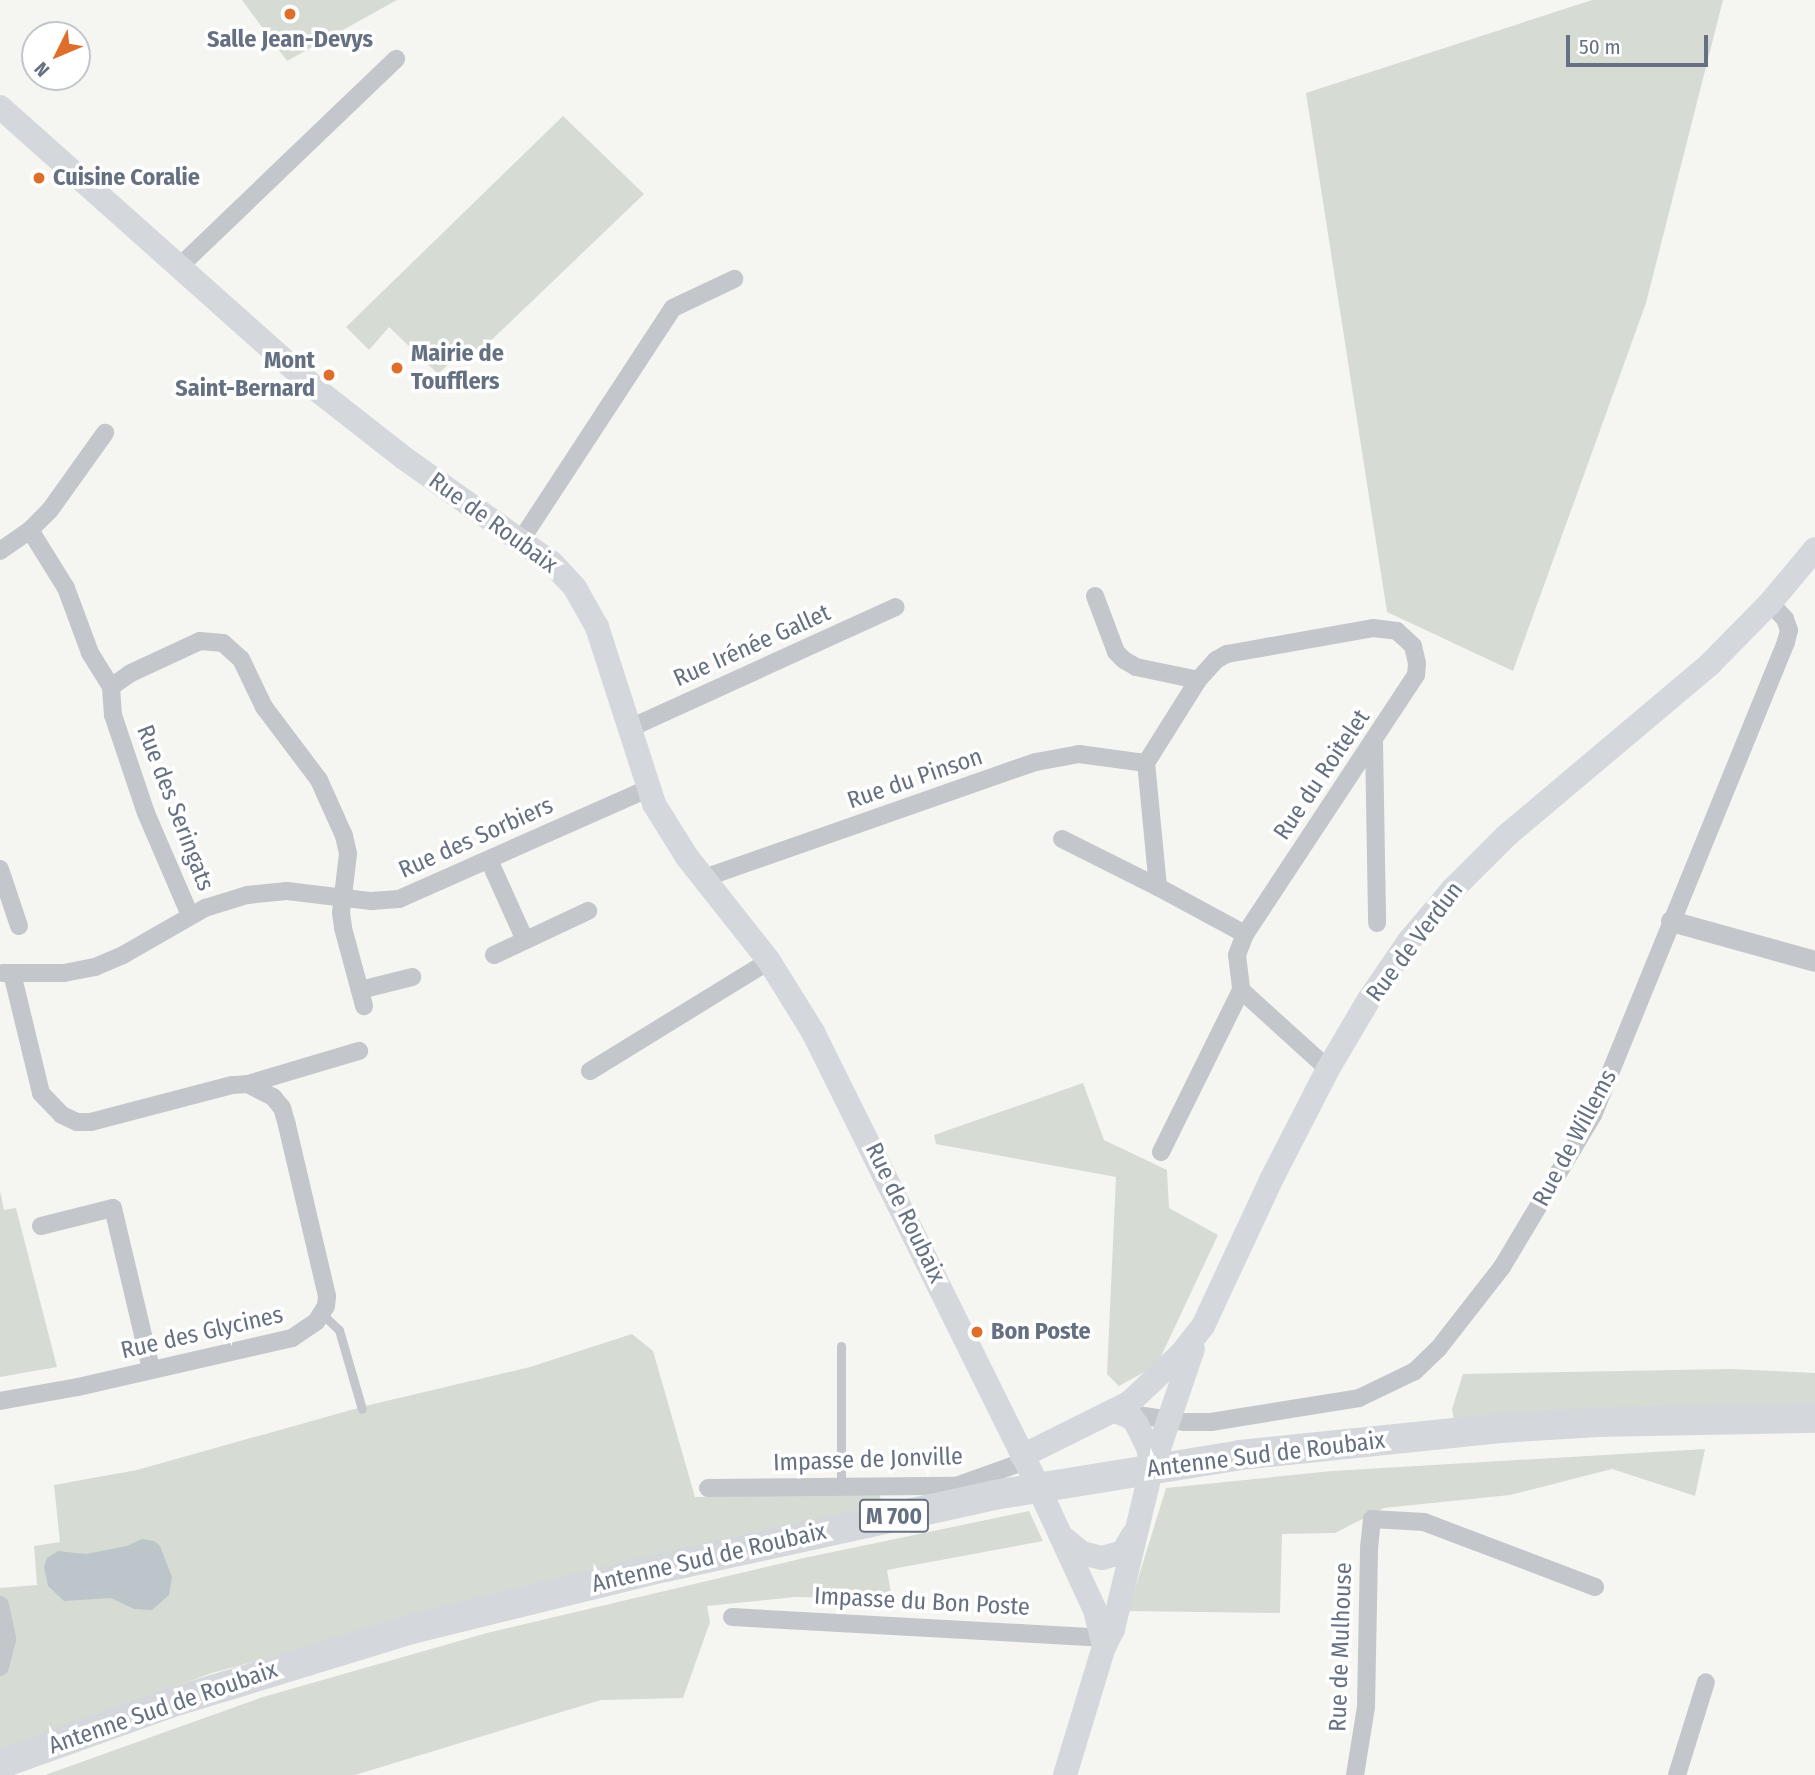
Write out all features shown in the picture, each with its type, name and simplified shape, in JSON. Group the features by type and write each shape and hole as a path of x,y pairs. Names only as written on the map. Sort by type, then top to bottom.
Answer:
{"highway":[{"name":"Antenne Sud de Roubaix","path":"0,1764 170,1703 412,1629 678,1564 994,1495 1240,1455 1446,1433 1598,1422 1815,1418"},
{"name":"Antenne Sud de Roubaix","path":"8,1775 183,1713 390,1649 704,1571 988,1510 1193,1475 1343,1455 1571,1437 1815,1434"}],"main road":[{"name":"Rue de Roubaix","path":"0,107 304,378 376,437 557,568 585,603 597,627 647,789 674,839 769,961 832,1068 1026,1463"},
{"name":"Rue de Verdun","path":"1119,1412 1158,1378 1203,1326 1272,1178 1328,1069 1387,973 1461,880 1506,836 1694,679 1770,603 1815,549"},
{"path":"1065,1775 1106,1640 1153,1459 1203,1326"},
{"path":"1106,1640 1095,1610 1026,1463 1119,1412 1138,1425 1153,1459"},
{"path":"1060,1536 1088,1555 1110,1558 1122,1552 1138,1524"}],"street":[{"path":"179,267 397,59"},
{"path":"521,540 673,308 734,279"},
{"path":"0,551 30,530 62,496 105,433"},
{"name":"Rue des Seringats","path":"30,530 66,588 90,653 111,687 113,715 146,813 190,915"},
{"path":"1095,596 1116,652 1124,660 1136,667 1198,680 1146,763 1158,887"},
{"name":"Rue de Willems","path":"1119,1412 1212,1422 1359,1398 1397,1381 1429,1359 1502,1267 1593,1115 1786,642 1789,630 1785,619 1770,603"},
{"name":"Rue Irénée Gallet","path":"628,729 897,607"},
{"name":"Rue du Roitelet","path":"1198,680 1216,660 1227,654 1386,628 1397,631 1406,638 1416,655 1416,675 1374,743 1245,934 1237,955 1241,990"},
{"path":"111,687 190,644 212,640 233,650 241,659 264,707 308,762 332,807 348,854 343,928 362,998 412,977"},
{"path":"1374,743 1377,923"},
{"name":"Rue du Pinson","path":"704,878 1036,762 1079,754 1146,763"},
{"name":"Rue des Sorbiers","path":"6,973 64,973 95,967 123,955 190,915 220,902 271,891 343,898 399,899 647,789"},
{"path":"1062,839 1245,934"},
{"path":"489,860 525,940"},
{"path":"0,869 19,926"},
{"path":"494,954 588,911"},
{"path":"1671,921 1815,961"},
{"path":"590,1071 769,961"},
{"path":"6,973 41,1093 62,1115 77,1122 91,1122 248,1084 359,1051"},
{"path":"1161,1152 1241,990 1328,1069"},
{"path":"248,1084 273,1097 282,1108 326,1286 326,1306 322,1314"},
{"path":"41,1226 113,1208 151,1369"},
{"name":"Rue des Glycines","path":"0,1401 78,1387 292,1338 309,1329 322,1314"},
{"name":"Impasse de Jonville","path":"708,1488 956,1486 1026,1463"},
{"name":"Rue de Mulhouse","path":"1355,1775 1366,1707 1372,1519 1424,1522 1595,1587"},
{"path":"0,1605 7,1639 0,1668"},
{"name":"Impasse du Bon Poste","path":"732,1617 1106,1640"},
{"path":"1677,1775 1706,1682"}],"lane":[{"path":"322,1314 338,1330 362,1409"},
{"path":"841,1346 841,1487"}],"shaded area":[{"path":"242,0 397,0 287,61"},
{"path":"1592,0 1723,0 1646,303 1513,671 1387,612 1306,93"},
{"path":"563,116 644,194 479,352 470,344 438,374 389,327 369,350 346,327"},
{"path":"1083,1083 1104,1140 1167,1170 1169,1208 1218,1235 1157,1365 1119,1386 1107,1374 1116,1177 936,1144 934,1135"},
{"path":"0,1191 4,1210 16,1208 57,1367 0,1377"},
{"path":"632,1334 653,1351 695,1497 879,1493 883,1507 394,1623 212,1673 0,1751 0,1588 37,1585 34,1546 60,1542 54,1485 137,1470 365,1406 530,1367"},
{"path":"1730,1369 1815,1373 1815,1410 1454,1421 1452,1409 1463,1374"},
{"path":"1705,1449 1695,1496 1612,1469 1510,1495 1384,1508 1335,1533 1282,1534 1280,1613 1128,1611 1166,1488 1332,1471"},
{"path":"1029,1511 1043,1541 887,1570 892,1599 795,1597 707,1606 710,1622 683,1698 601,1700 355,1775 45,1775 263,1697 487,1633 804,1558"},
{"path":"142,1539 154,1541 160,1546 172,1577 169,1595 152,1610 134,1609 111,1598 64,1601 48,1586 44,1567 47,1558 58,1551 86,1554 127,1546"}],"place":[{"name":"Salle Jean-Devys","path":"290,14"},
{"name":"Cuisine Coralie","path":"39,178"},
{"name":"Mairie de Toufflers","path":"397,368"},
{"name":"Mont Saint-Bernard","path":"329,375"},
{"name":"Bon Poste","path":"977,1332"}]}
